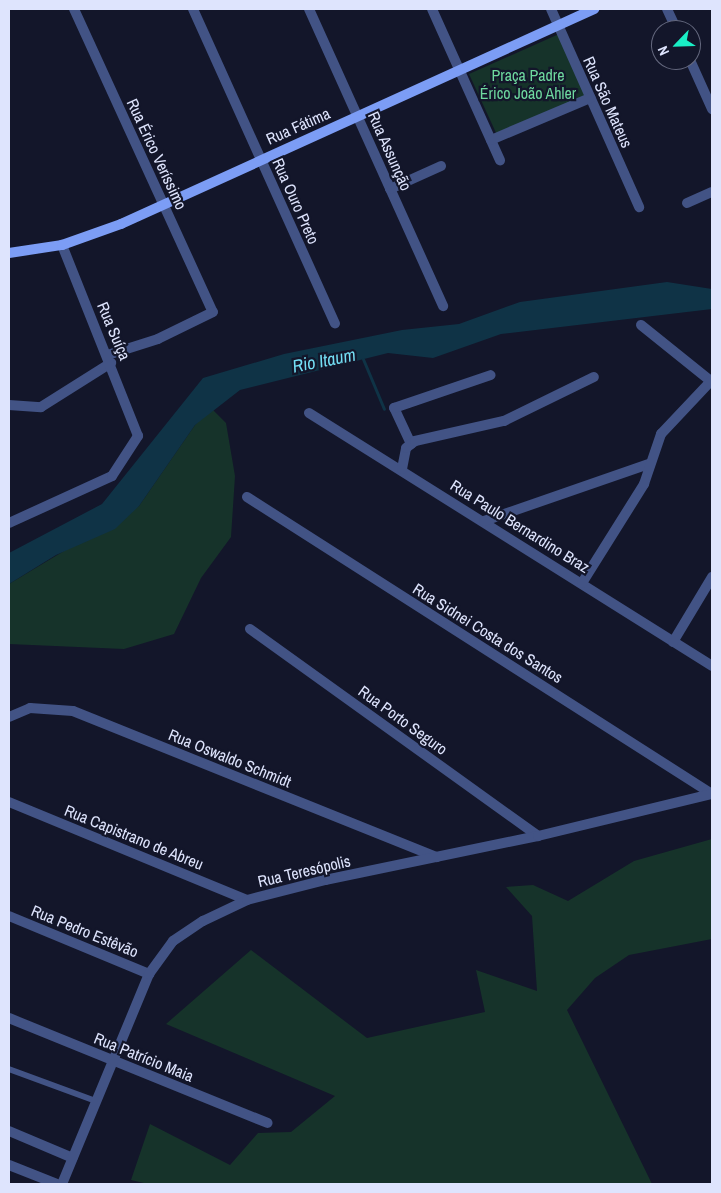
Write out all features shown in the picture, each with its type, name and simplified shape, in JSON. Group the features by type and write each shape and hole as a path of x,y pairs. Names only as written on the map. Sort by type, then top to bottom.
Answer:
{"main road":[{"name":"Rua Fátima","path":"9,253 62,245 164,204 594,9"}],"street":[{"name":"Rua Érico Veríssimo","path":"74,9 213,312 109,359"},
{"name":"Rua Ouro Preto","path":"193,9 335,323"},
{"name":"Rua Assunção","path":"309,9 443,306"},
{"path":"432,9 500,160"},
{"name":"Rua São Mateus","path":"551,9 639,207"},
{"path":"695,70 712,108"},
{"path":"491,140 590,98"},
{"path":"390,189 440,166"},
{"path":"687,203 712,192"},
{"name":"Rua Suíça","path":"9,523 112,476 138,429 62,245"},
{"path":"582,583 644,484 649,464 661,434 711,381 641,325"},
{"path":"9,405 41,407 109,359"},
{"path":"411,444 394,408 491,375"},
{"path":"402,469 402,458 411,444 504,421 594,377"},
{"name":"Rua Paulo Bernardino Braz","path":"309,413 402,469 712,666"},
{"path":"484,521 649,464"},
{"name":"Rua Sidnei Costa dos Santos","path":"247,497 712,794"},
{"path":"673,642 712,577"},
{"name":"Rua Porto Seguro","path":"250,629 538,836"},
{"name":"Rua Oswaldo Schmidt","path":"9,717 30,708 73,711 437,857"},
{"name":"Rua Teresópolis","path":"62,1184 150,974 182,934 247,900 538,836 712,794"},
{"name":"Rua Capistrano de Abreu","path":"9,802 247,900"},
{"name":"Rua Pedro Estêvão","path":"9,916 150,974"},
{"name":"Rua Patrício Maia","path":"9,1018 267,1124"},
{"path":"9,1131 73,1158"},
{"path":"9,1165 57,1184"}],"lane":[{"path":"9,1069 96,1101"}],"green space":[{"name":"Praça Padre Érico João Ahler","path":"559,34 586,95 497,135 469,74"},
{"path":"212,409 226,423 235,476 231,537 201,578 174,634 124,649 9,644 9,584 139,506 195,425"},
{"path":"712,839 712,939 629,955 595,978 567,1010 652,1184 148,1184 131,1180 150,1124 230,1165 258,1133 291,1132 335,1096 166,1024 251,950 367,1038 485,1012 476,970 537,991 532,916 506,887 533,885 568,901 634,861"}],"water":[{"name":"Rio Itaum","path":"667,282 712,289 712,309 501,334 433,358 388,353 240,390 195,425 139,506 115,529 56,555 9,584 9,553 102,504 203,378 284,354 402,330 459,324 520,302"}],"waterway":[{"name":"Rio Itaum","path":"363,359 384,409"}]}
